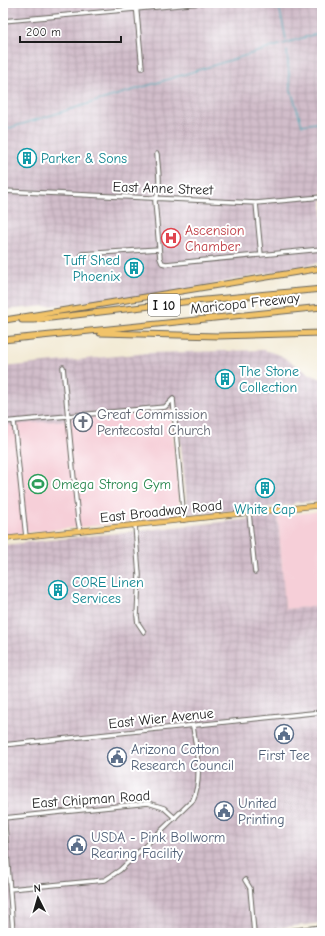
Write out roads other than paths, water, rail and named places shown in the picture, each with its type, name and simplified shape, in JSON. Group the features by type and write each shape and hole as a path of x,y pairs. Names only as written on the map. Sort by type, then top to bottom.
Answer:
{"highway":[{"path":"4,320 322,268"},
{"name":"Maricopa Freeway","path":"4,320 34,320 184,302 322,289"},
{"name":"Maricopa Freeway","path":"3,340 322,307"},
{"path":"79,332 218,336 322,333"}],"main road":[{"name":"East Broadway Road","path":"3,539 322,505"}],"street":[{"path":"136,3 142,68"},
{"path":"3,21 201,3"},
{"path":"157,154 159,183 154,201 162,263 166,264 322,249"},
{"name":"East Anne Street","path":"3,191 256,203 322,198"},
{"path":"256,203 261,255"},
{"path":"82,254 159,249"},
{"path":"62,367 80,531"},
{"path":"3,422 165,407 174,399 184,520"},
{"path":"14,421 26,537"},
{"path":"249,513 254,572"},
{"path":"135,525 139,575 137,616 138,623 144,632"},
{"name":"East Wier Avenue","path":"3,745 322,712"},
{"path":"10,889 105,880 120,870 193,800 196,792 198,772 193,726"},
{"path":"3,799 13,933"},
{"name":"East Chipman Road","path":"4,818 148,803 164,808 175,818"},
{"path":"3,870 8,870"},
{"path":"245,880 250,888 254,933"},
{"path":"272,933 322,927"}],"waterway":[{"path":"277,3 286,39"},
{"path":"3,130 322,32"},
{"path":"287,51 290,87 302,125 322,122"}],"place":[{"name":"Parker & Sons","path":"27,158"},
{"name":"Ascension Chamber","path":"171,238"},
{"name":"Tuff Shed Phoenix","path":"134,268"},
{"name":"The Stone Collection","path":"225,379"},
{"name":"Great Commission Pentecostal Church","path":"83,422"},
{"name":"Omega Strong Gym","path":"38,484"},
{"name":"White Cap","path":"265,488"},
{"name":"CORE Linen Services","path":"58,590"},
{"name":"First Tee","path":"284,734"},
{"name":"Arizona Cotton Research Council","path":"117,757"},
{"name":"United Printing","path":"224,811"},
{"name":"USDA - Pink Bollworm Rearing Facility","path":"77,845"}]}
